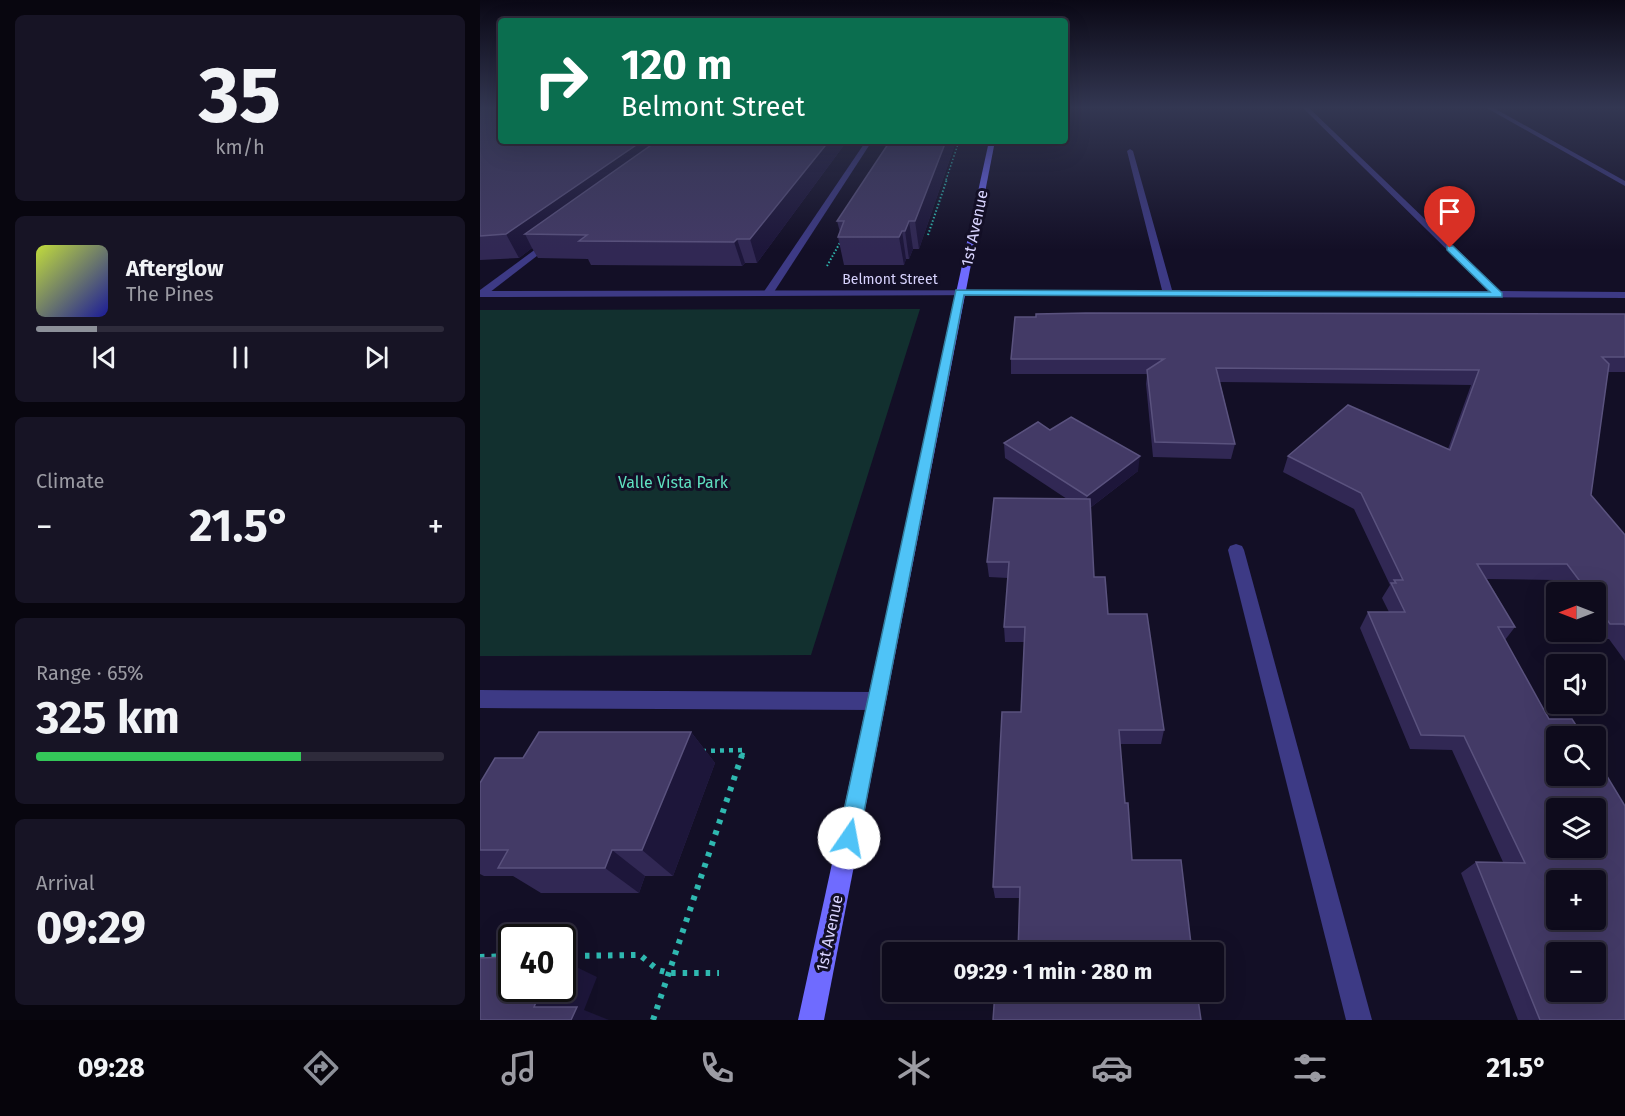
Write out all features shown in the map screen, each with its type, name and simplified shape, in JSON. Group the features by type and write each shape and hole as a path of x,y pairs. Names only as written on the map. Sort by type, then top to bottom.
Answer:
{"street":[{"path":"768,293 860,155"},
{"name":"1st Avenue","path":"811,1020 989,155"},
{"path":"1131,155 1168,293"},
{"path":"1354,155 1498,295"},
{"path":"1573,155 1625,184"},
{"path":"481,294 560,234"},
{"name":"Belmont Street","path":"481,294 960,292 1625,295"},
{"path":"1236,550 1359,1020"},
{"path":"480,699 876,701"}],"path":[{"path":"928,234 954,155"},
{"path":"827,266 846,231"},
{"path":"653,1020 744,750 697,751"},
{"path":"576,956 640,955 658,970 669,973 719,973"},
{"path":"480,957 498,956"}],"green space":[{"name":"Valle Vista Park","path":"920,309 811,655 480,656 480,310"}],"building":[{"path":"480,155 622,155 506,234 480,236"},
{"path":"638,155 818,155 750,239 737,239 734,242 579,241 587,235 525,234"},
{"path":"881,155 941,155 915,221 909,221 905,231 902,231 899,237 838,237 844,221 837,221"},
{"path":"1086,313 1625,314 1625,357 1602,357 1609,364 1591,495 1625,535 1625,625 1610,624 1606,618 1606,582 1580,582 1567,564 1477,564 1515,627 1498,627 1549,719 1572,719 1577,726 1546,726 1546,786 1606,786 1606,775 1625,806 1625,1020 1540,1020 1476,862 1525,863 1464,736 1421,735 1368,612 1405,612 1391,583 1396,583 1394,580 1403,580 1361,493 1288,456 1348,405 1450,450 1479,370 1216,368 1235,444 1155,442 1147,370 1164,359 1011,359 1015,317 1036,317 1036,314"},
{"path":"1071,417 1140,456 1087,496 1004,443 1038,422 1050,430"},
{"path":"994,498 1090,499 1094,577 1105,577 1108,614 1147,614 1164,730 1119,730 1132,860 1181,860 1191,942 1018,942 1020,887 993,887 1002,712 1021,712 1025,627 1004,627 1009,562 987,562"},
{"path":"539,732 691,732 642,850 612,850 605,868 498,868 508,850 480,850 480,783 495,758 523,758"},
{"path":"498,957 498,1002 536,1002 534,1007 577,1007 571,1020 480,1020 480,958"},
{"path":"994,1002 1198,1002 1201,1020 993,1020"}],"route":[{"path":"849,838 960,292 1498,295 1450,248"}]}
